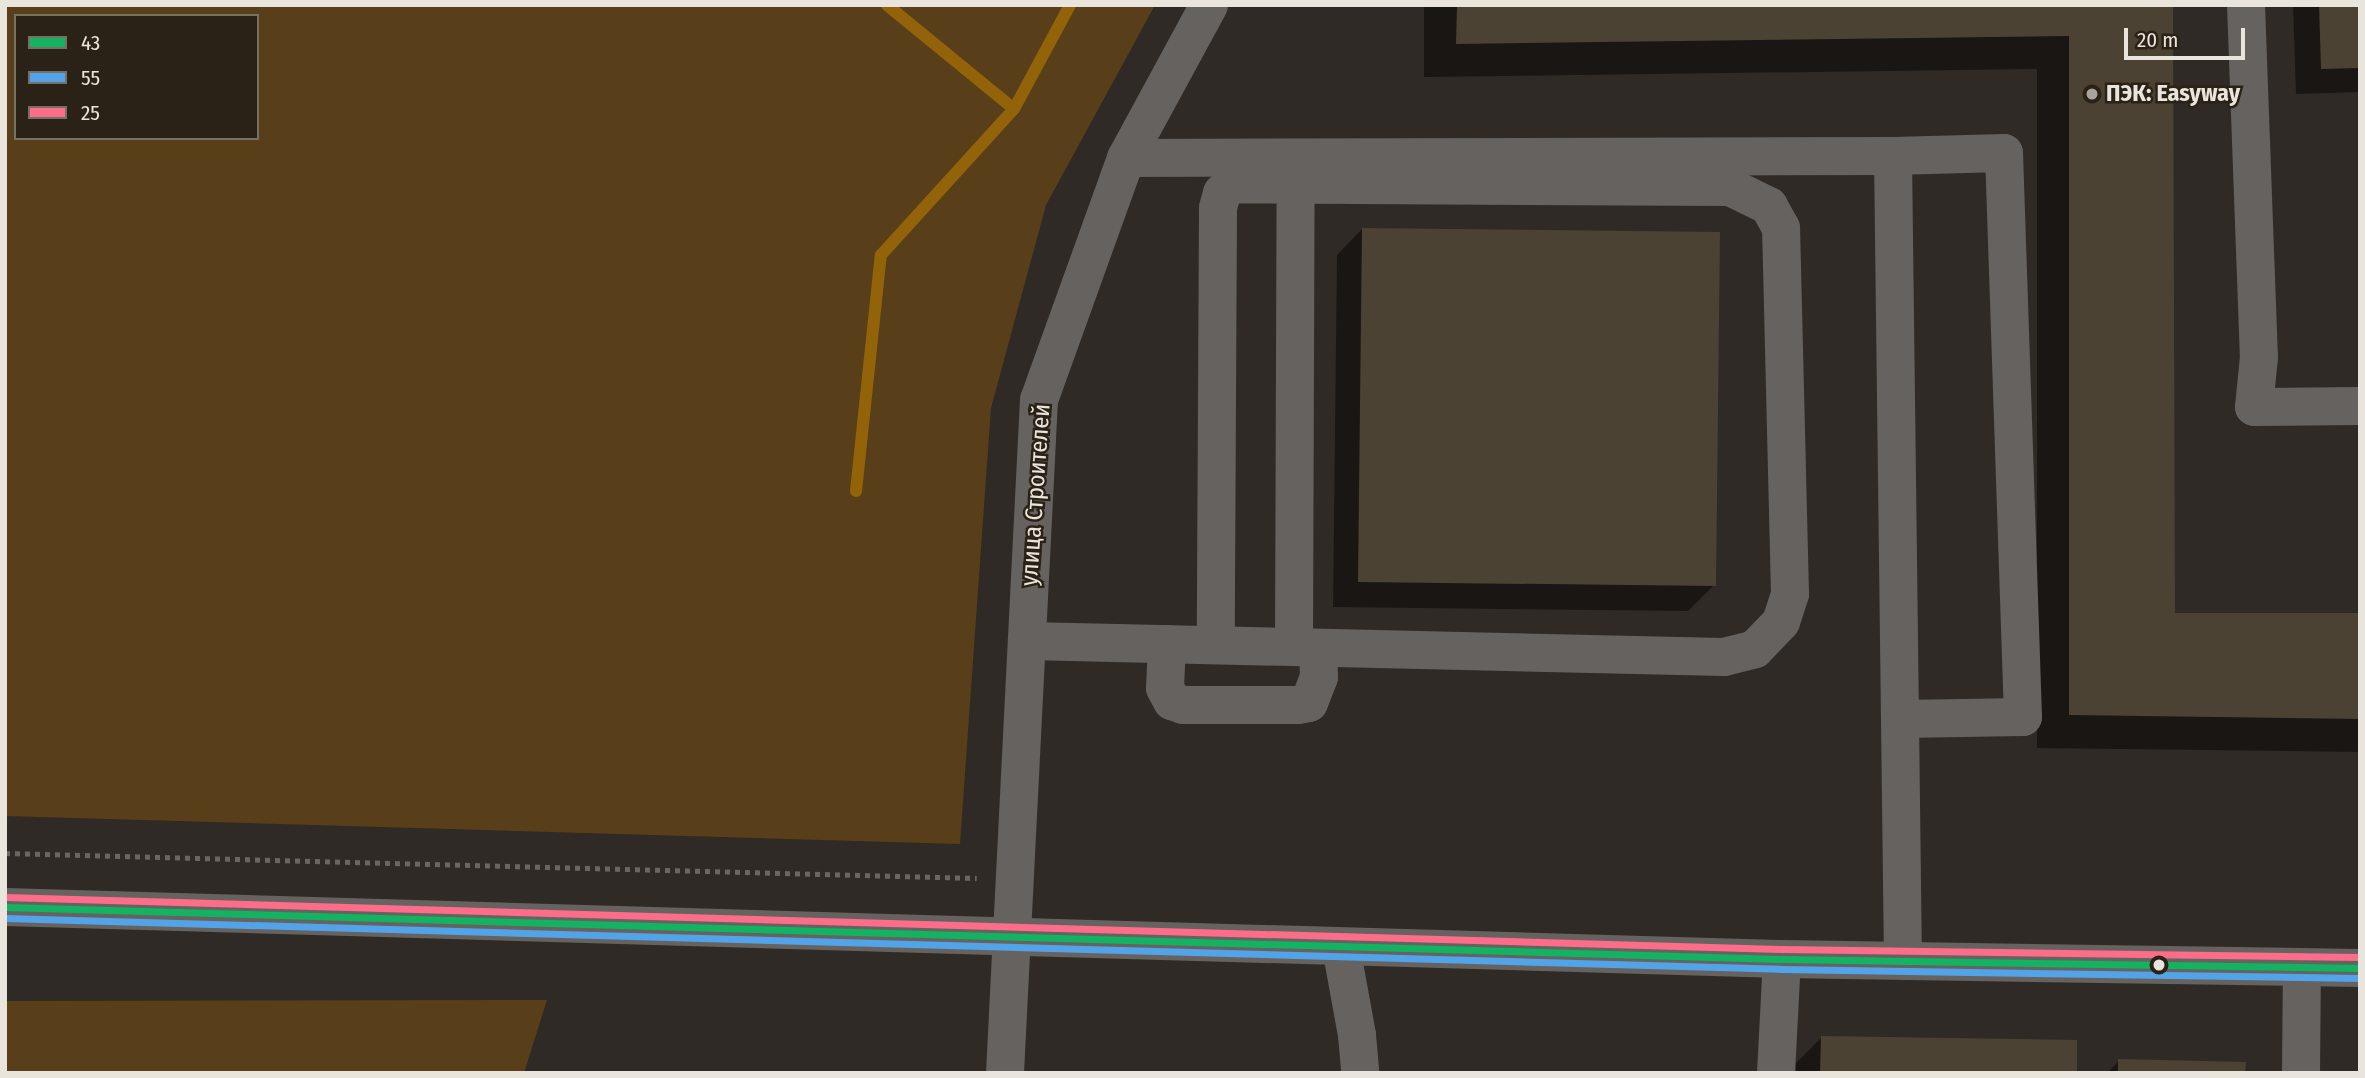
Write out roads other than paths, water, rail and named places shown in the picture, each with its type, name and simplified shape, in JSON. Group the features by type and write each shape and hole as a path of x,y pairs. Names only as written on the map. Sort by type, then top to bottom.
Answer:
{"street":[{"name":"улица Строителей","path":"1005,1073 1039,400 1126,158 1209,5"},
{"path":"2246,5 2259,357 2254,407 2360,406"},
{"path":"1126,158 1893,156 2004,153 2023,718 1902,719"},
{"path":"1893,156 1903,961"},
{"path":"1027,641 1724,657 1755,649 1782,622 1790,594 1782,228 1769,206 1730,187 1232,184 1222,193 1218,208 1216,645"},
{"path":"1167,644 1166,688 1172,701 1183,705 1309,703 1319,677 1306,647 1296,185"},
{"path":"5,906 1782,959 2360,968"},
{"path":"1341,947 1357,1035 1360,1073"},
{"path":"1776,1073 1782,959"},
{"path":"2301,1073 2302,968"}],"waterway":[{"path":"887,5 1014,109"},
{"path":"856,491 881,255 1014,109 1070,5"}],"place":[{"name":"ПЭК: Easyway","path":"2092,94"}]}
